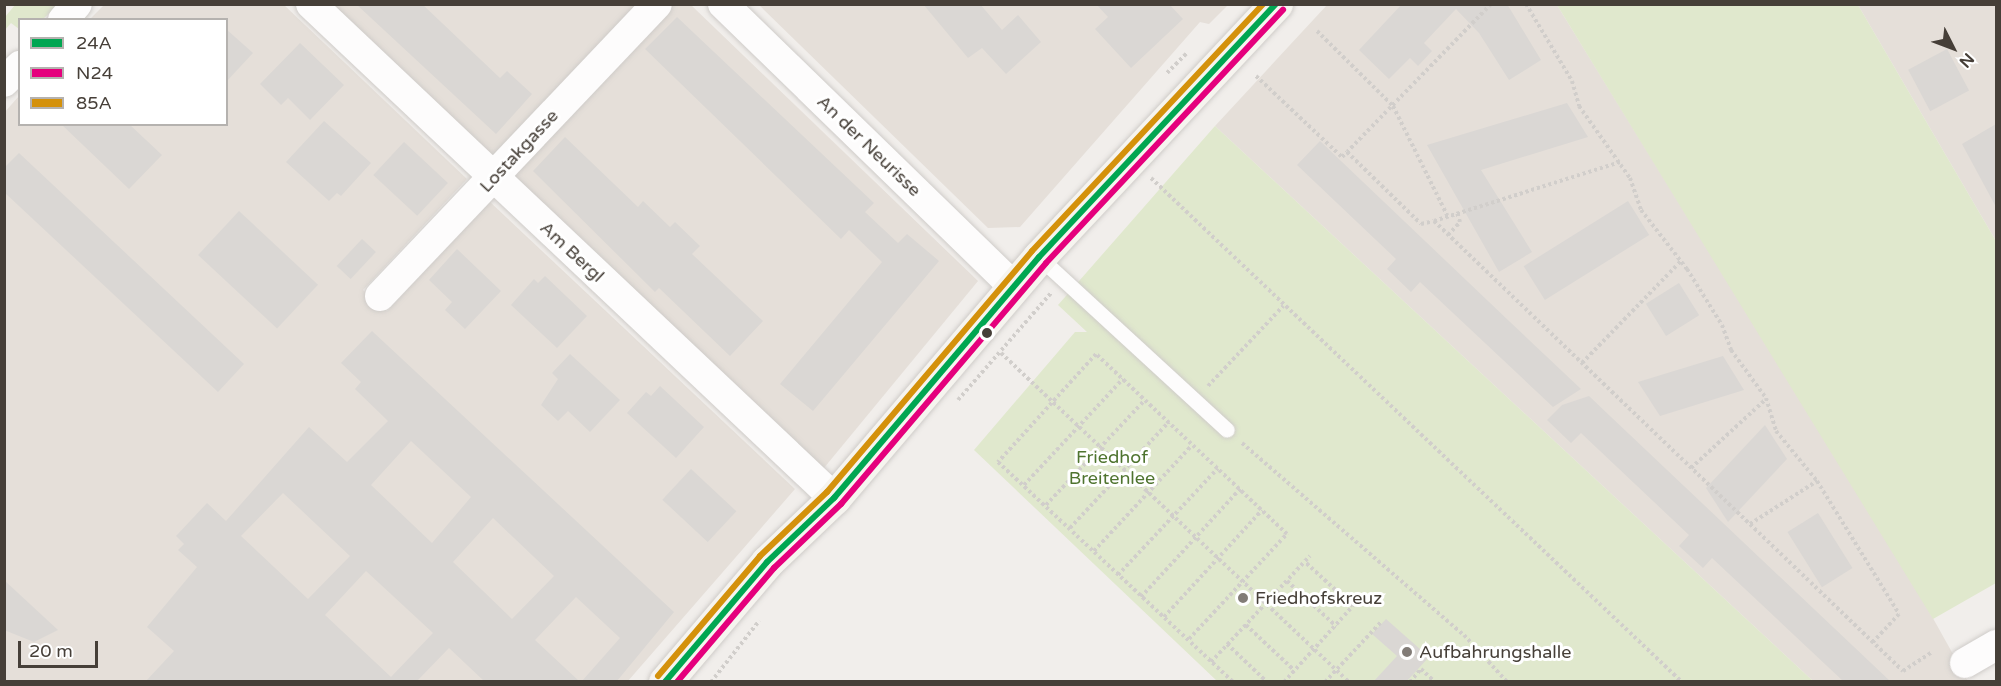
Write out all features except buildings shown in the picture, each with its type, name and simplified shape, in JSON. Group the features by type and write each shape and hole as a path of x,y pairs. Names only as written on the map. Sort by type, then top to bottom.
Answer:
{"main road":[{"path":"665,681 767,562 834,498 1015,288 1039,257 1276,4"}],"street":[{"path":"65,18 77,4"},
{"name":"Am Bergl","path":"311,4 834,498"},
{"name":"Lostakgasse","path":"380,296 494,179 657,4"},
{"name":"An der Neurisse","path":"723,4 1015,288"},
{"path":"4,82 18,68"},
{"path":"1965,663 1996,645"}],"lane":[{"path":"1039,257 1227,430"}],"path":[{"path":"1256,76 1342,157 1491,4"},
{"path":"1526,4 1572,81 1584,114 1620,162 1641,210 1682,261 1722,325 1731,350 1766,398 1776,431 1817,481 1899,614 1874,642"},
{"path":"1317,31 1393,106 1447,214"},
{"path":"1347,152 1421,224 1434,222 1447,214 1620,162"},
{"path":"1147,174 1283,306 1682,681"},
{"path":"1448,235 1460,222 1457,212"},
{"path":"1434,222 1903,670 1932,652"},
{"path":"1582,363 1682,261"},
{"path":"1053,291 1001,353 1053,399 1350,681"},
{"path":"1194,401 1283,306"},
{"path":"1189,639 1287,534 1096,354 998,462 1233,681"},
{"path":"1024,485 1123,379"},
{"path":"1691,468 1766,398"},
{"path":"1046,505 1145,400"},
{"path":"1070,528 1169,422"},
{"path":"1227,430 1464,635 1507,681"},
{"path":"1094,551 1192,445"},
{"path":"1118,575 1218,468"},
{"path":"1750,524 1817,481"},
{"path":"1141,597 1240,489"},
{"path":"1164,617 1262,510"},
{"path":"1211,662 1310,556"},
{"path":"1284,681 1353,606 1305,562"},
{"path":"1287,581 1336,626"},
{"path":"1325,681 1381,622"},
{"path":"1246,625 1294,670"},
{"path":"1227,644 1267,681"},
{"path":"1410,681 1421,669 1435,681"}],"shaded area":[{"path":"104,5 284,5 467,179 363,290 387,311 490,202 795,489 628,681 5,681 4,113 18,97 18,126 228,126 228,18 91,18"},
{"path":"325,5 639,5 495,163"},
{"path":"668,5 691,5 978,281 819,474 509,175"},
{"path":"759,5 1228,5 1209,24 1200,22 1020,227 988,228"},
{"path":"1327,5 1557,5 1915,586 1968,681 1813,681 1215,126"},
{"path":"1858,5 1996,5 1996,241"}],"green space":[{"path":"15,5 58,5 44,18 18,18 18,28 11,23 5,30 5,17"},
{"path":"1557,5 1858,5 1996,241 1996,583 1933,619"},
{"name":"Friedhof Breitenlee","path":"1215,126 1813,681 1217,681 974,450 1075,332 1087,332 1058,305"}],"transit line":[{"name":"85A","path":"658,676 760,556 827,492 1032,251 1263,4"},
{"name":"24A","path":"665,682 767,562 834,498 1039,257 1276,4"},
{"name":"N24","path":"677,682 774,568 841,504 1046,263 1283,10"}],"place":[{"name":"Friedhofskreuz","path":"1243,598"},
{"name":"Aufbahrungshalle","path":"1407,652"}]}
